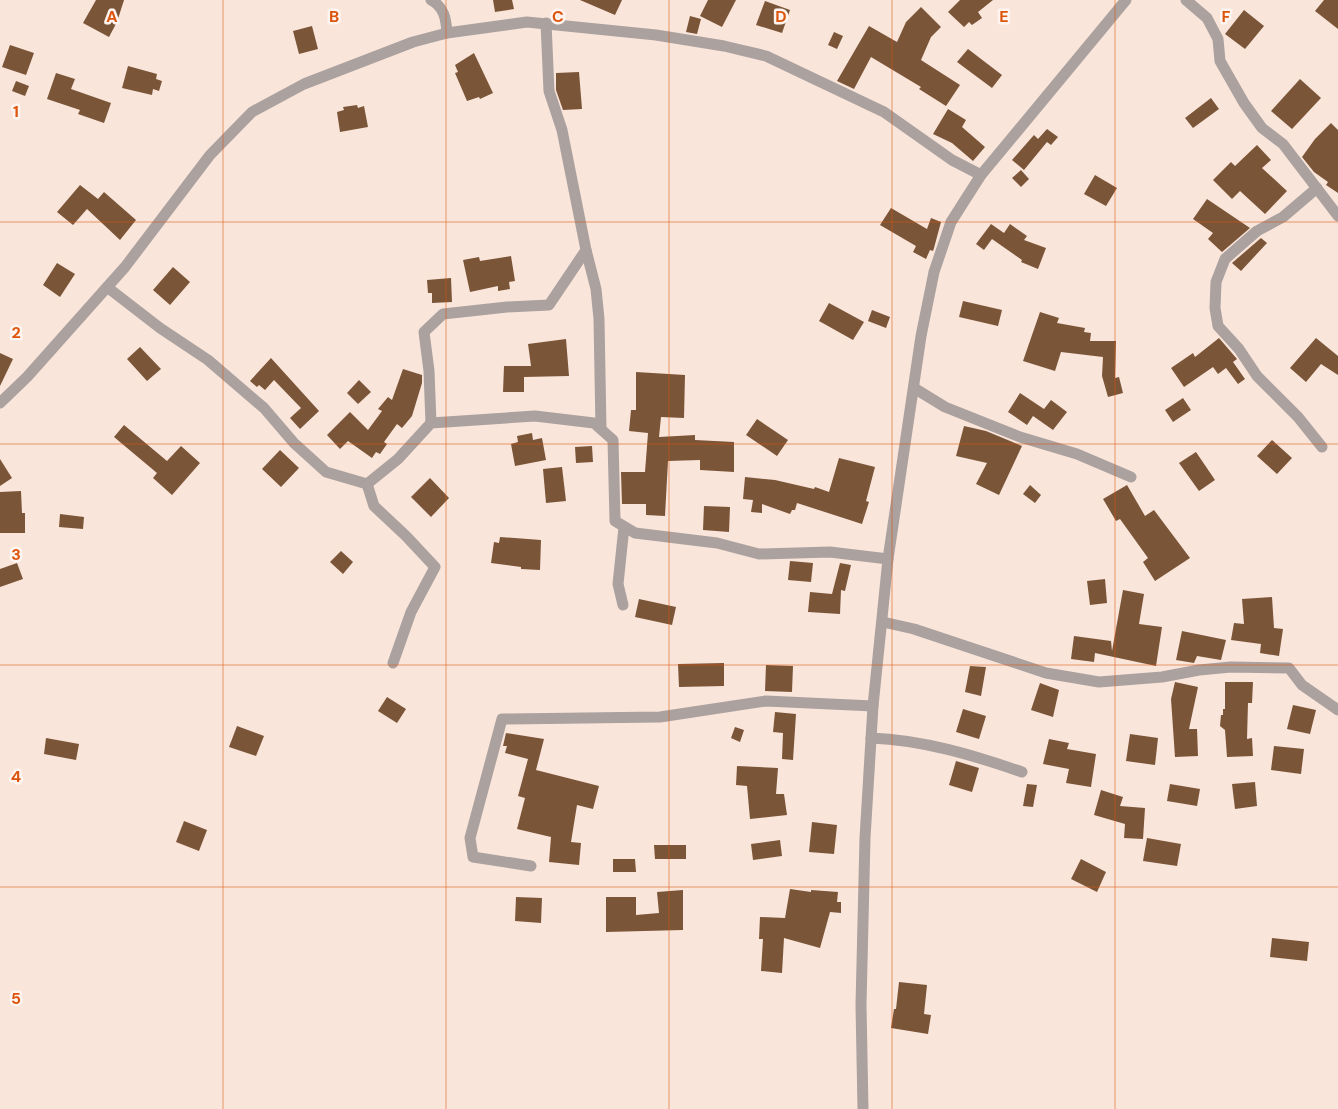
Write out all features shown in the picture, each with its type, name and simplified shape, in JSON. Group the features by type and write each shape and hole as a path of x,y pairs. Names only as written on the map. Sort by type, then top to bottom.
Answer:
{"street":[{"path":"431,0 440,5 446,18 447,33"},
{"path":"863,1109 861,1005 865,838 873,706 888,559 921,336 934,272 951,222 981,174 1126,0"},
{"path":"1186,0 1207,18 1218,39 1220,60 1244,103 1262,128 1283,144 1338,216"},
{"path":"0,403 27,377 107,286 210,155 252,112 304,84 413,42 447,33 527,22 546,23 656,35 724,46 766,56 884,112 952,160 981,174"},
{"path":"546,23 549,91 562,130 586,250 596,289 599,319 601,429"},
{"path":"1317,188 1283,217 1257,231 1225,259 1216,282 1215,308 1218,326 1240,349 1257,376 1298,417 1322,446"},
{"path":"431,423 429,371 424,332 443,314 507,307 549,305 586,250"},
{"path":"107,286 160,328 208,360 264,408 294,443 326,472 367,484"},
{"path":"914,388 945,407 1020,437 1077,454 1131,477"},
{"path":"367,484 398,459 431,423 534,416 594,423 613,440 615,521 635,533 717,543 759,554 830,552 888,559"},
{"path":"367,484 374,506 435,567 411,612 392,663"},
{"path":"623,605 618,584 624,527"},
{"path":"883,622 914,629 1046,674 1099,682 1162,677 1199,670 1231,667 1289,668 1302,685 1338,710"},
{"path":"531,866 473,857 470,838 502,719 660,717 766,702 873,706"},
{"path":"871,738 894,739 968,754 1022,772"}],"building":[{"path":"96,0 124,0 117,22 109,37 83,23"},
{"path":"493,0 512,0 514,9 495,12"},
{"path":"580,0 622,0 615,15"},
{"path":"708,0 736,0 722,27 700,16"},
{"path":"960,0 993,0 978,12 982,18 972,25 969,22 964,27 948,12"},
{"path":"1324,0 1338,0 1338,29 1315,11"},
{"path":"765,1 790,10 782,33 756,25"},
{"path":"921,7 941,27 931,37 921,60 960,85 946,106 919,89 921,87 871,57 854,89 837,81 869,26 897,42 906,22"},
{"path":"1244,10 1264,26 1245,49 1225,34"},
{"path":"690,16 701,19 697,34 686,32"},
{"path":"312,26 318,49 299,54 293,31"},
{"path":"834,32 843,36 837,49 828,45"},
{"path":"10,45 34,53 26,75 2,67"},
{"path":"968,49 1002,75 992,88 957,62"},
{"path":"474,53 493,93 480,99 479,97 467,101 455,73 458,72 455,65"},
{"path":"128,66 157,74 156,79 162,81 159,91 153,89 152,95 122,88"},
{"path":"579,72 582,109 563,110 556,90 556,73"},
{"path":"56,73 75,79 71,89 111,103 104,123 78,114 80,110 47,99"},
{"path":"1300,79 1321,98 1292,129 1271,111"},
{"path":"16,81 29,86 25,96 12,91"},
{"path":"1211,98 1219,109 1193,128 1185,118"},
{"path":"357,105 358,108 364,106 368,127 340,132 337,112 344,110 343,107"},
{"path":"948,109 966,120 962,127 985,147 973,161 952,143 933,134"},
{"path":"1331,123 1338,130 1338,193 1326,185 1328,182 1314,172 1302,157 1315,139"},
{"path":"1047,129 1058,137 1051,145 1047,142 1024,170 1012,160 1034,135 1038,139"},
{"path":"1257,145 1271,160 1262,168 1287,191 1265,214 1240,191 1232,199 1213,180 1231,162 1235,166"},
{"path":"1021,170 1029,179 1021,187 1012,178"},
{"path":"1095,175 1117,188 1106,206 1084,194"},
{"path":"80,185 98,199 104,192 136,220 120,240 87,209 73,225 57,212"},
{"path":"1207,199 1250,228 1222,252 1208,239 1213,233 1193,219"},
{"path":"891,208 927,229 931,218 941,222 933,251 930,250 926,259 913,252 916,246 880,225"},
{"path":"991,224 1004,233 1010,224 1027,236 1024,240 1046,248 1038,269 1021,262 1022,260 992,239 984,250 976,244"},
{"path":"1261,238 1267,243 1241,271 1232,263"},
{"path":"511,256 515,281 509,282 510,289 498,291 498,286 470,292 463,260 479,257 480,261"},
{"path":"57,263 75,274 60,297 43,285"},
{"path":"173,267 190,282 170,305 153,290"},
{"path":"451,278 452,302 432,303 432,293 428,293 427,280"},
{"path":"963,301 1002,310 998,326 959,317"},
{"path":"829,303 864,322 853,340 819,321"},
{"path":"872,310 890,317 886,328 868,321"},
{"path":"1040,312 1059,318 1057,323 1085,328 1084,332 1091,333 1090,341 1116,341 1115,378 1119,377 1123,393 1108,397 1102,376 1103,357 1061,352 1055,371 1023,361"},
{"path":"1219,338 1237,359 1233,362 1245,379 1238,384 1226,368 1218,374 1213,367 1184,387 1171,368 1193,353 1195,357"},
{"path":"1316,338 1338,356 1338,375 1321,364 1306,382 1290,368"},
{"path":"566,339 569,376 524,377 524,392 503,392 504,366 531,366 528,344"},
{"path":"140,347 161,369 147,381 127,359"},
{"path":"0,353 13,359 0,386"},
{"path":"271,358 319,411 300,429 290,418 301,408 274,380 265,390 259,385 257,387 250,381"},
{"path":"403,369 422,375 422,383 412,416 402,428 397,424 384,442 387,444 380,454 376,452 372,458 348,441 340,449 327,435 350,412 368,430 382,411 378,409 388,397 392,400"},
{"path":"636,372 685,375 684,418 661,417 659,437 695,435 695,440 734,442 734,472 700,470 700,460 668,461 665,516 646,515 646,504 622,504 621,472 645,472 648,433 629,431 631,410 636,410"},
{"path":"359,380 371,392 358,404 347,393"},
{"path":"1020,393 1044,409 1051,400 1067,412 1053,430 1033,416 1027,425 1008,412"},
{"path":"1183,398 1191,410 1173,422 1165,410"},
{"path":"757,419 788,440 777,456 746,435"},
{"path":"124,425 167,461 181,446 200,463 172,495 153,478 157,473 114,437"},
{"path":"964,426 986,431 1022,446 999,495 976,484 987,463 956,456"},
{"path":"532,433 533,440 542,438 546,460 515,466 511,444 518,442 517,436"},
{"path":"1272,440 1292,458 1277,474 1257,456"},
{"path":"592,446 593,462 576,463 575,447"},
{"path":"280,450 299,468 281,487 262,469"},
{"path":"1196,452 1215,480 1199,491 1179,463"},
{"path":"839,458 875,467 866,501 869,502 862,524 797,503 795,510 792,510 790,514 762,504 762,513 751,512 753,500 743,499 745,477 775,480 814,489 815,487 829,492"},
{"path":"0,459 12,478 0,486"},
{"path":"562,467 566,501 546,503 543,469"},
{"path":"430,478 449,498 431,517 411,497"},
{"path":"1030,485 1041,495 1035,503 1023,494"},
{"path":"1127,485 1145,516 1154,510 1190,558 1155,581 1143,562 1148,558 1120,519 1116,521 1103,499"},
{"path":"21,491 22,513 25,513 25,533 0,533 0,492"},
{"path":"704,506 730,507 729,532 703,530"},
{"path":"60,514 84,517 83,529 59,527"},
{"path":"500,537 541,540 540,570 521,569 521,567 491,563 494,542 499,543"},
{"path":"341,551 353,562 343,574 330,562"},
{"path":"790,561 813,563 811,582 788,580"},
{"path":"17,563 23,579 0,587 0,569"},
{"path":"840,563 851,565 845,591 841,590 840,614 808,612 810,592 832,594"},
{"path":"1105,579 1107,603 1090,605 1087,581"},
{"path":"1123,590 1144,594 1139,624 1162,627 1156,666 1095,653 1094,662 1071,659 1074,636 1111,641 1112,651"},
{"path":"1272,597 1274,628 1283,629 1279,656 1260,653 1261,644 1231,640 1234,623 1244,624 1242,599"},
{"path":"639,599 676,607 672,625 635,617"},
{"path":"1182,631 1226,640 1221,660 1197,656 1194,663 1176,660"},
{"path":"724,663 724,686 679,687 678,664"},
{"path":"766,665 793,666 792,692 765,691"},
{"path":"970,666 986,667 981,696 965,692"},
{"path":"1175,682 1198,687 1189,729 1197,729 1198,756 1175,757 1171,699"},
{"path":"1225,682 1253,682 1252,703 1248,703 1247,739 1252,738 1253,756 1227,757 1225,730 1220,726 1221,715 1223,715 1223,709 1225,709"},
{"path":"1040,683 1059,690 1053,717 1031,710"},
{"path":"387,697 406,709 397,723 378,711"},
{"path":"1293,705 1316,710 1310,734 1287,729"},
{"path":"963,709 986,716 979,739 956,732"},
{"path":"775,712 796,714 793,760 782,759 783,733 773,732"},
{"path":"237,726 264,736 256,756 229,747"},
{"path":"735,727 744,730 740,742 731,738"},
{"path":"506,733 544,739 536,770 599,786 593,809 577,805 571,842 581,843 579,865 549,862 551,837 517,829 525,798 518,796 528,759 505,753 507,746 503,746"},
{"path":"1130,734 1158,738 1155,765 1126,761"},
{"path":"46,738 79,744 76,760 44,754"},
{"path":"1049,739 1069,743 1067,749 1096,754 1091,787 1066,783 1069,769 1043,764"},
{"path":"1274,746 1304,749 1301,774 1271,770"},
{"path":"956,761 979,768 972,792 949,785"},
{"path":"737,766 778,768 776,794 784,794 787,815 750,819 747,786 736,785"},
{"path":"1255,782 1257,806 1235,809 1232,784"},
{"path":"1027,784 1037,785 1033,807 1023,806"},
{"path":"1170,784 1200,789 1197,806 1167,801"},
{"path":"1101,790 1123,797 1120,806 1145,808 1143,839 1124,838 1125,824 1094,815"},
{"path":"184,821 207,830 199,851 176,842"},
{"path":"812,822 837,825 834,854 809,852"},
{"path":"1147,838 1181,844 1177,866 1143,861"},
{"path":"780,840 782,856 753,860 751,844"},
{"path":"654,845 686,845 686,859 655,859"},
{"path":"613,859 635,859 636,872 613,872"},
{"path":"1081,859 1106,872 1097,892 1071,879"},
{"path":"790,889 811,892 811,890 838,892 837,902 841,902 841,913 830,912 820,948 784,938 782,973 761,971 763,939 759,939 760,917 785,918"},
{"path":"683,890 683,930 606,932 606,897 636,897 636,915 659,913 657,892"},
{"path":"516,897 542,898 541,923 515,921"},
{"path":"1272,938 1309,942 1307,961 1270,957"},
{"path":"899,982 927,985 924,1014 931,1015 928,1034 891,1028 894,1009 896,1009"}]}
